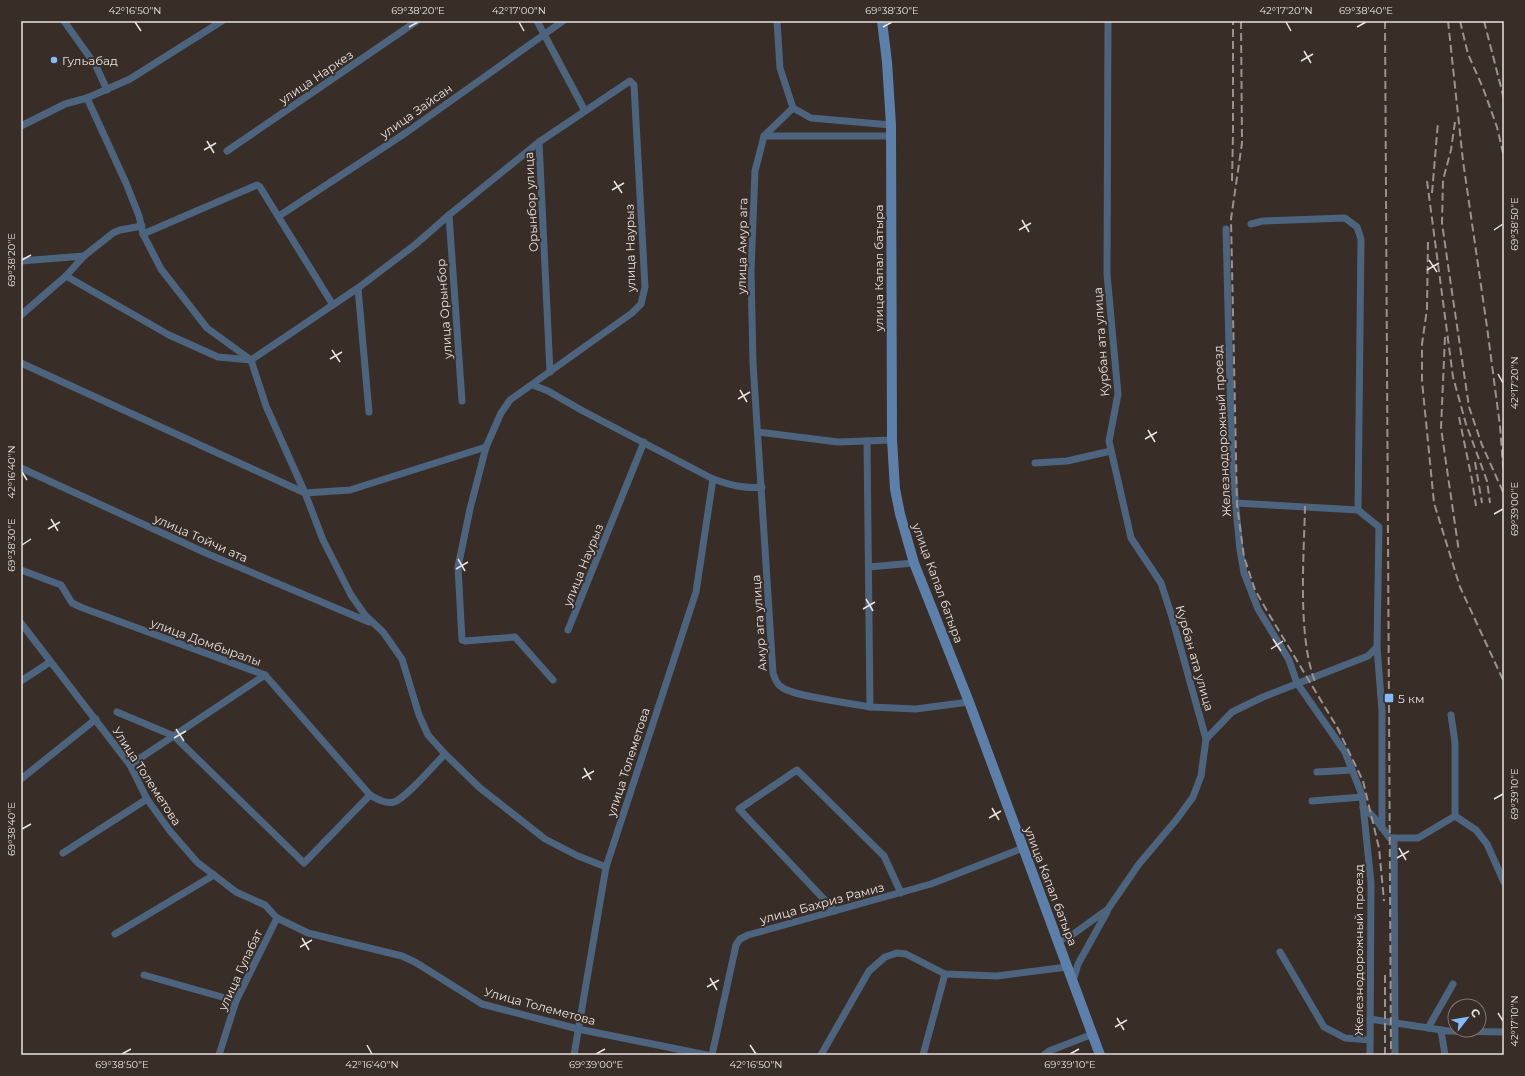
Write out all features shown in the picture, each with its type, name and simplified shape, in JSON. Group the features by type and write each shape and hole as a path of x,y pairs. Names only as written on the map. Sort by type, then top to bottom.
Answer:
{"main road":[{"name":"улица Капал батыра","path":"882,21 887,62 891,125 892,440 898,502 914,563 968,702 1100,1055"}],"street":[{"path":"64,21 96,66 107,90"},
{"path":"21,126 65,104 87,98 130,79 222,21"},
{"name":"улица Наркез","path":"227,151 417,21"},
{"path":"537,21 585,111"},
{"name":"улица Зайсан","path":"279,216 407,132 563,21"},
{"path":"777,21 780,68 793,108 810,118 891,125"},
{"name":"Курбан ата улица","path":"1108,21 1107,274 1118,394 1109,441 1131,538 1161,582 1206,739"},
{"name":"Орынбор улица","path":"550,372 539,142 628,81 632,81"},
{"name":"улица Наурыз","path":"553,680 515,637 465,642 460,637 458,567 486,447 501,413 510,400 632,313 641,304 645,287 634,85 632,81"},
{"path":"87,98 126,183 142,226 143,234 161,269 207,328 251,360 266,406 306,493 323,540 351,595 365,615 383,632 402,659 419,715 428,735 480,788 545,839 578,856 606,867"},
{"path":"764,136 793,108"},
{"path":"764,136 891,136"},
{"name":"улица Амур ага","path":"762,487 753,363 751,271 755,171 764,136"},
{"path":"66,276 169,335 218,357 251,360 358,288 416,244 449,215 539,142"},
{"path":"143,234 254,185 260,187 333,305"},
{"name":"улица Орынбор","path":"449,215 462,401"},
{"path":"1251,224 1264,221 1345,218 1357,227 1362,239 1358,510"},
{"path":"21,315 66,276 84,256 113,233 120,230 142,226"},
{"name":"Железнодорожный проезд","path":"1226,229 1232,466 1240,550 1244,573 1258,609 1289,660 1297,683 1345,752 1362,797 1371,883 1370,1055"},
{"path":"21,261 84,256"},
{"path":"358,288 369,412"},
{"path":"21,363 306,493 350,490 486,447"},
{"path":"533,385 548,391 713,479 736,487 750,489 762,487"},
{"path":"758,432 838,442 892,440"},
{"path":"867,441 870,706"},
{"name":"улица Наурыз","path":"568,630 644,442"},
{"path":"1035,463 1067,461 1111,451"},
{"name":"улица Тойчи ата","path":"21,468 208,554 375,624"},
{"name":"улица Толеметова","path":"574,1055 606,867 696,592 713,479"},
{"name":"Амур ага улица","path":"762,487 772,673 776,681 783,688 804,695 870,706 916,710 968,702"},
{"path":"1235,503 1358,510 1379,527 1377,647 1382,711 1382,828"},
{"path":"869,567 914,563"},
{"name":"улица Домбыралы","path":"21,570 61,586 72,602 83,608 265,675 370,795 382,801 394,802 404,796 445,754"},
{"name":"Улица Толеметова","path":"21,623 130,765 147,799 170,832 197,862 236,892 265,905 277,918 308,933 402,956 415,962 482,1004 578,1029 707,1055"},
{"path":"1073,981 1078,964 1108,909 1139,864 1177,819 1193,797 1201,776 1206,739 1232,712 1297,683 1368,656 1377,647"},
{"path":"21,682 50,662"},
{"path":"130,765 265,675"},
{"path":"117,712 174,736 304,863 370,795"},
{"path":"1451,715 1455,743 1455,816"},
{"path":"21,779 96,719"},
{"path":"835,911 739,809 797,770 884,856 901,893"},
{"path":"1317,772 1352,770"},
{"path":"1312,801 1362,797"},
{"path":"63,853 147,799"},
{"path":"1363,807 1372,813 1390,838 1418,838 1455,816"},
{"path":"1455,816 1476,830 1487,844 1504,882"},
{"path":"1394,838 1395,1055"},
{"name":"улица Бахриз Рамиз","path":"712,1055 736,945 740,939 748,935 931,884 1023,848"},
{"path":"115,934 214,875"},
{"path":"1057,941 1072,935 1108,909"},
{"name":"улица Гулабат","path":"219,1055 236,1001 277,918"},
{"path":"1280,952 1324,1027 1345,1038 1370,1040"},
{"path":"821,1055 869,971 885,957 897,953 906,954 945,974 998,976 1067,967"},
{"path":"923,1055 945,974"},
{"path":"144,975 236,1001"},
{"path":"1428,1028 1453,984"},
{"path":"1370,1019 1441,1030 1504,1032"},
{"path":"1441,1030 1445,1055"},
{"path":"1044,1055 1049,1051 1093,1034"}],"railway":[{"path":"1232,181 1233,21"},
{"path":"1241,21 1242,143 1231,219 1237,505 1244,557 1255,590 1340,732"},
{"path":"1385,21 1391,1055"},
{"path":"1448,21 1463,161 1500,426 1504,479"},
{"path":"1460,21 1468,54 1483,88 1497,127 1504,157"},
{"path":"1484,21 1504,99"},
{"path":"1432,193 1438,122"},
{"path":"1455,122 1451,150 1443,180 1442,223 1469,407 1482,445 1504,494"},
{"path":"1427,181 1453,377 1466,424 1487,481 1490,503"},
{"path":"1428,242 1427,309 1422,344 1422,381 1434,503 1460,587 1504,682"},
{"path":"1445,337 1441,428 1459,552"},
{"path":"1459,417 1476,506"},
{"path":"1475,462 1482,503"},
{"path":"1305,506 1303,572 1304,621 1306,644 1310,665 1316,684"},
{"path":"1337,727 1363,781 1379,848 1384,901"},
{"path":"1385,975 1385,1055"}],"place":[{"name":"Гульабад","path":"54,60"},
{"name":"5 км","path":"1389,698"}]}
